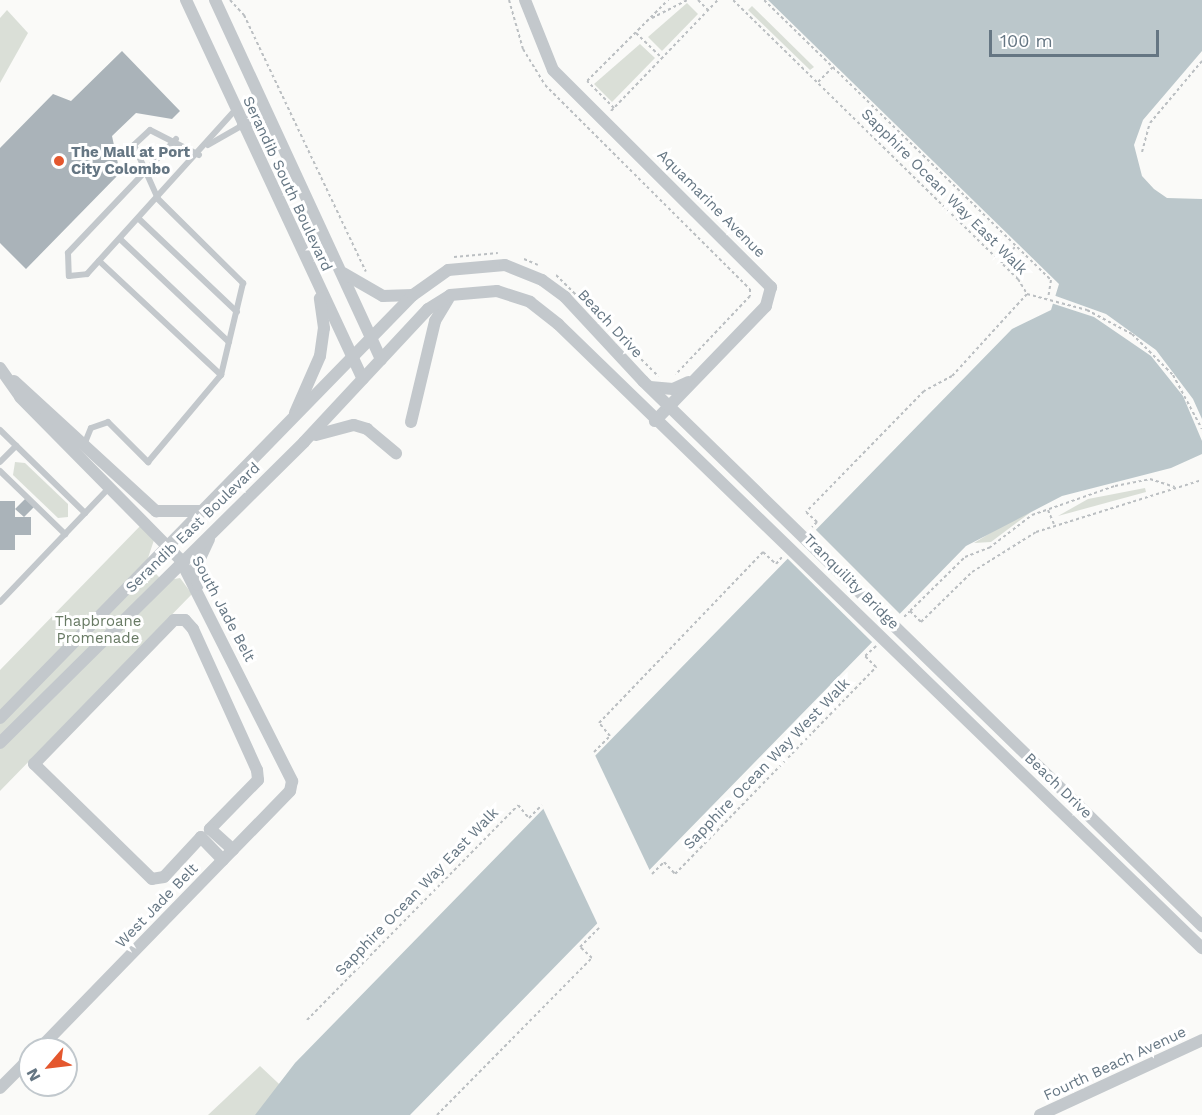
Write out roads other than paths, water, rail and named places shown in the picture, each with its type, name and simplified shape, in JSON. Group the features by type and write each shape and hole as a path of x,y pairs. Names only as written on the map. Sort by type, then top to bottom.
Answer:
{"street":[{"name":"Serandib South Boulevard","path":"186,0 363,379"},
{"name":"Serandib South Boulevard","path":"215,0 381,359"},
{"name":"Aquamarine Avenue","path":"525,0 544,57 771,287 766,306 655,421"},
{"path":"243,125 266,112"},
{"name":"Beach Drive","path":"372,339 413,295 448,270 467,266 526,271 565,297 650,387 797,532"},
{"path":"337,268 365,290 413,295"},
{"path":"291,422 320,356 324,328 318,285"},
{"path":"381,359 428,309 450,295 497,291 530,302 655,421"},
{"path":"411,422 435,321 450,295"},
{"name":"Serandib East Boulevard","path":"0,718 372,339"},
{"name":"Serandib East Boulevard","path":"0,743 180,559 304,442 381,359"},
{"path":"2,374 86,444 156,511 201,511"},
{"name":"South Jade Belt","path":"2,374 20,397 75,454 169,544 180,559 198,589 292,781"},
{"path":"650,387 673,389 696,378"},
{"name":"Tranquility Bridge","path":"655,421 788,541 893,645"},
{"path":"304,442 329,428 354,425 367,429 396,453"},
{"path":"198,589 200,553 217,526"},
{"name":"Tranquility Bridge","path":"797,532 902,635"},
{"path":"174,620 185,620 193,629 257,770 258,780 210,829 228,855 201,837 164,877 152,879 34,764 174,620"},
{"name":"Beach Drive","path":"902,635 1202,926"},
{"name":"Beach Drive","path":"893,645 1202,948"},
{"name":"West Jade Belt","path":"51,1037 290,791 292,781"},
{"name":"Fourth Beach Avenue","path":"1040,1115 1202,1040"},
{"path":"0,1088 18,1070"}],"lane":[{"path":"176,139 68,253 65,269 77,278 99,261 199,155 236,109"},
{"path":"208,145 243,125"},
{"path":"75,454 86,444 91,428 108,422 148,462 222,375 243,283 158,199 144,173 134,145 150,130 176,139 199,155"},
{"path":"139,219 237,312"},
{"path":"120,238 229,342"},
{"path":"99,261 222,375"},
{"path":"0,430 85,513"},
{"path":"0,462 16,446"},
{"path":"0,471 65,534"},
{"path":"0,603 110,488"}],"place":[{"name":"The Mall at Port City Colombo","path":"59,161"}],"park label":[{"name":"Thapbroane Promenade","path":"98,630"}]}
